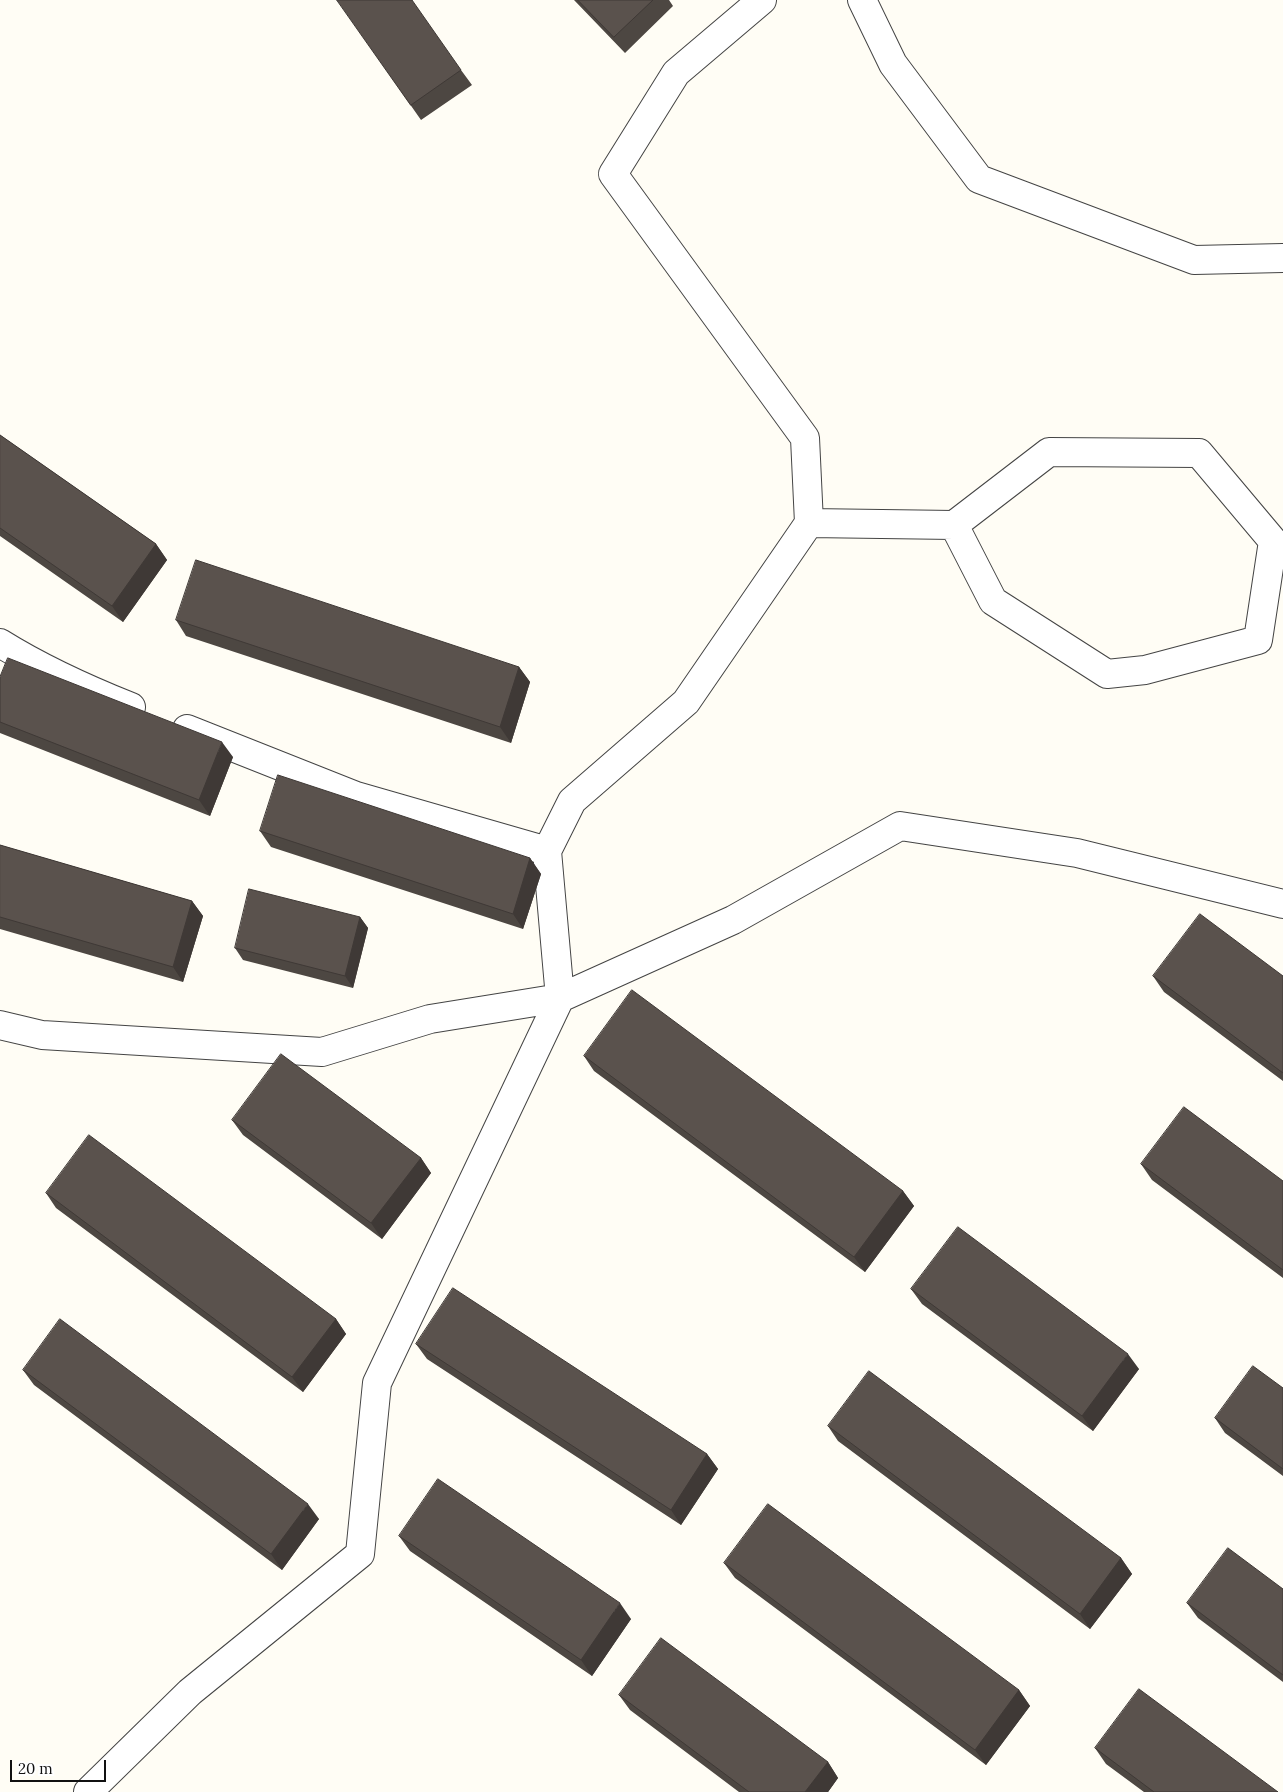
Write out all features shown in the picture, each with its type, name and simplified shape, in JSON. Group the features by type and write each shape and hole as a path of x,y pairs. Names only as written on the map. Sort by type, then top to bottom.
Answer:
{"street":[{"path":"88,1792 190,1692 360,1554 377,1383 560,998 547,851 572,801 686,702 809,523 805,438 613,174 676,73 762,0"},
{"path":"862,0 893,64 978,179 1194,260 1283,258"},
{"path":"809,523 954,525 1049,452 1199,453 1273,541 1258,640 1145,670 1107,674 993,601 954,525"},
{"path":"0,642 18,654 102,695 356,796 547,851"},
{"path":"0,1025 42,1035 322,1052 430,1019 560,998 733,920 900,826 1077,853 1283,904"}],"building":[{"path":"337,0 412,0 461,70 411,105"},
{"path":"578,0 653,0 614,37"},
{"path":"0,435 156,544 112,606 0,528"},
{"path":"196,560 519,667 500,727 176,620"},
{"path":"8,658 222,742 199,800 0,722 0,677"},
{"path":"278,775 530,858 513,914 260,831"},
{"path":"0,845 192,901 173,967 0,917"},
{"path":"249,889 360,917 345,976 235,948"},
{"path":"1200,914 1283,976 1283,1073 1153,976"},
{"path":"632,990 903,1191 854,1257 584,1056"},
{"path":"281,1054 421,1158 371,1223 232,1120"},
{"path":"1184,1107 1283,1181 1283,1270 1141,1164"},
{"path":"89,1135 336,1319 292,1377 46,1193"},
{"path":"958,1227 1128,1354 1082,1416 911,1289"},
{"path":"453,1288 707,1454 671,1510 416,1344"},
{"path":"60,1319 308,1504 271,1554 23,1370"},
{"path":"1253,1366 1283,1388 1283,1469 1215,1418"},
{"path":"869,1371 1121,1558 1080,1614 828,1426"},
{"path":"438,1479 620,1603 581,1660 399,1536"},
{"path":"768,1504 1019,1690 975,1750 724,1563"},
{"path":"1228,1548 1283,1589 1283,1675 1187,1603"},
{"path":"661,1638 828,1762 805,1792 749,1792 619,1695"},
{"path":"1139,1689 1278,1792 1154,1792 1095,1748"}]}
